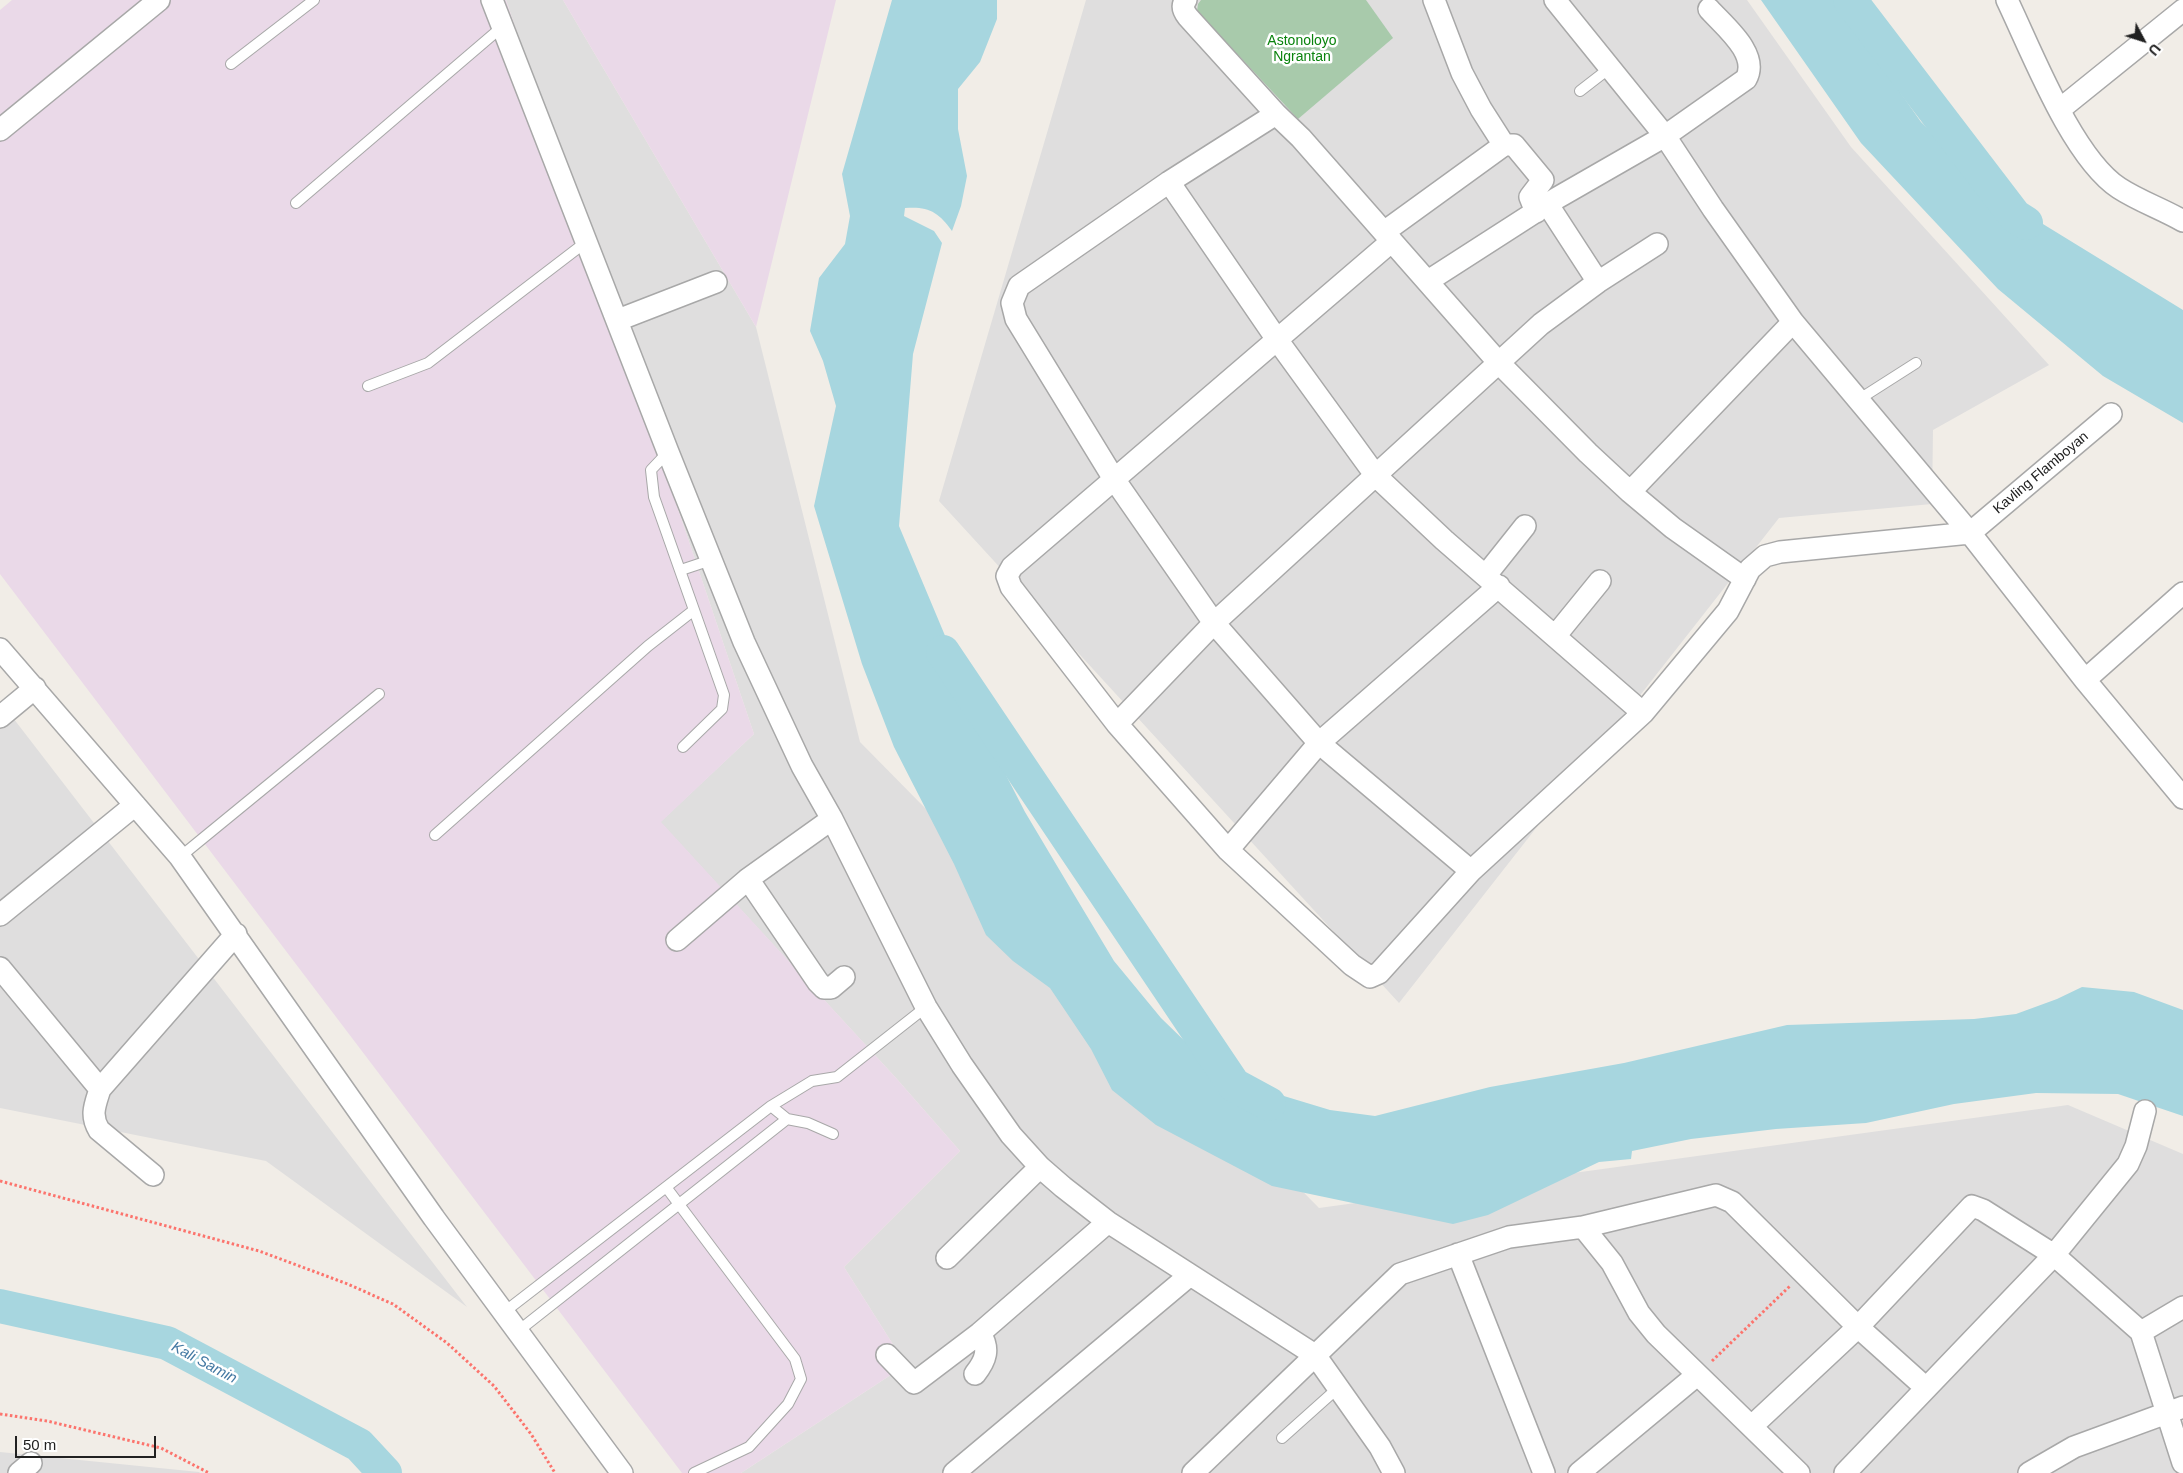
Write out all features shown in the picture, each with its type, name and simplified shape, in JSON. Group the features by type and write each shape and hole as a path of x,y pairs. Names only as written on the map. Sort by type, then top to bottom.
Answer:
{"street":[{"path":"0,130 159,0"},
{"path":"492,0 668,452 762,681 802,766 832,819 926,1006 988,1105 1040,1168 1108,1222 1315,1355 1380,1447 1394,1473"},
{"path":"1186,0 1184,11 1188,17 1276,114 1301,138 1499,364 1630,492 1673,528 1745,579"},
{"path":"1555,0 1666,136 1713,209 1792,322 1970,533 2085,680 2183,798"},
{"path":"2007,0 2059,110 2092,162 2119,188 2183,221"},
{"path":"1436,1 1462,73 1504,145"},
{"path":"1428,281 1542,209 1666,136 1746,79 1750,71 1749,59 1709,9"},
{"path":"2059,110 2183,10"},
{"path":"1276,114 1169,182 1019,286 1012,303 1016,319 1114,480 1214,623 1319,743 1471,871"},
{"path":"1598,282 1542,209 1530,198 1543,180 1521,150 1514,144 1504,145 1388,237 1278,341 1012,566 1007,576 1010,587 1117,724 1228,850 1352,965 1370,977 1379,974 1471,871 1643,712 1728,611 1756,562 1765,556 1780,552 1970,533"},
{"path":"1169,182 1278,341 1376,476 1444,540 1643,712"},
{"path":"1117,724 1214,623 1558,310 1657,244"},
{"path":"618,320 716,282"},
{"path":"1630,492 1792,322"},
{"name":"Kavling Flamboyan","path":"1970,533 2111,414"},
{"path":"1228,850 1319,743 1492,580 1525,526"},
{"path":"1556,635 1600,581"},
{"path":"2085,680 2183,593"},
{"path":"0,649 180,857 434,1218 622,1473"},
{"path":"0,718 35,688"},
{"path":"0,915 135,805"},
{"path":"677,940 748,879 832,819"},
{"path":"748,879 818,982 824,988 831,988 844,977"},
{"path":"153,1175 99,1130 93,1120 93,1110 100,1089 236,934"},
{"path":"0,968 100,1089"},
{"path":"1845,1473 2054,1255 2128,1164 2136,1146 2145,1110"},
{"path":"947,1258 1040,1168"},
{"path":"1193,1473 1400,1274 1509,1237 1583,1227 1716,1195 1732,1202 1858,1327 1926,1388"},
{"path":"1752,1426 1858,1327 1972,1206 1983,1210 2054,1255 2142,1332 2175,1410 2183,1463"},
{"path":"888,1355 914,1383 980,1332 1108,1222"},
{"path":"1583,1227 1612,1263 1639,1313 1656,1334 1800,1473"},
{"path":"1458,1254 1544,1473"},
{"path":"954,1473 1190,1275"},
{"path":"2142,1332 2183,1307"},
{"path":"975,1374 984,1362 987,1353 980,1332"},
{"path":"1579,1473 1698,1375"},
{"path":"2029,1473 2074,1447 2175,1410"}],"lane":[{"path":"231,64 314,0"},
{"path":"296,204 503,26"},
{"path":"1580,92 1611,67"},
{"path":"368,386 428,364 586,242"},
{"path":"1858,400 1916,363"},
{"path":"668,452 651,470 654,497 724,695 722,709 683,748"},
{"path":"681,570 711,560"},
{"path":"435,835 648,646 694,610"},
{"path":"180,857 380,694"},
{"path":"503,1313 771,1106 812,1081 837,1077 926,1006"},
{"path":"771,1106 787,1119 808,1123 833,1134"},
{"path":"517,1332 680,1206 787,1119"},
{"path":"666,1187 795,1359 801,1379 788,1404 749,1447 694,1473"},
{"path":"1282,1438 1339,1387"}],"path":[{"path":"0,1181 259,1250 345,1283 393,1304 447,1343 494,1386 531,1434 555,1473"},
{"path":"1698,1375 1803,1273"},
{"path":"0,1414 47,1422 160,1448 209,1473"}],"shaded area":[{"path":"12,0 506,0 754,734 661,822 896,1078 960,1151 844,1267 906,1365 741,1473 682,1473 0,574 0,10"},
{"path":"506,0 563,0 756,327 860,742 1319,1208 2068,1105 2183,1154 2183,1473 741,1473 906,1365 844,1267 960,1151 896,1078 660,822 754,734"},
{"path":"563,0 836,0 756,327"},
{"path":"1086,0 1747,0 1851,147 2049,365 1933,430 1932,504 1779,518 1399,1003 939,501"},
{"path":"0,701 467,1307 266,1161 0,1108"},
{"path":"0,1452 199,1472 200,1473 0,1473"}],"green space":[{"name":"Astonoloyo Ngrantan","path":"1201,0 1366,0 1393,38 1298,119 1197,11"}],"water":[{"path":"892,0 997,0 997,19 980,62 958,89 958,129 967,176 961,206 952,231 942,219 927,209 905,208 904,216 934,231 942,243 913,354 899,526 993,750 1025,812 1114,961 1161,1018 1195,1051 1231,1080 1330,1110 1375,1116 1490,1087 1624,1063 1787,1025 1974,1019 2016,1014 2057,999 2082,987 2134,992 2183,1010 2183,1116 2118,1094 2036,1093 1954,1104 1866,1123 1776,1129 1691,1139 1632,1151 1631,1159 1599,1162 1488,1215 1453,1224 1272,1186 1156,1125 1112,1090 1091,1049 1050,988 1013,961 986,935 954,864 894,747 862,664 814,506 836,406 823,361 810,331 819,278 845,244 850,216 842,174"},
{"path":"1761,0 1835,0 1921,122 1972,172 2025,213 2183,310 2183,423 2103,376 1998,289 1861,143"}],"waterway":[{"path":"1850,0 2015,216 2026,223"},
{"path":"943,652 1234,1085 1269,1104"},
{"name":"Kali Samin","path":"0,1306 167,1343 359,1445 385,1473"}]}
